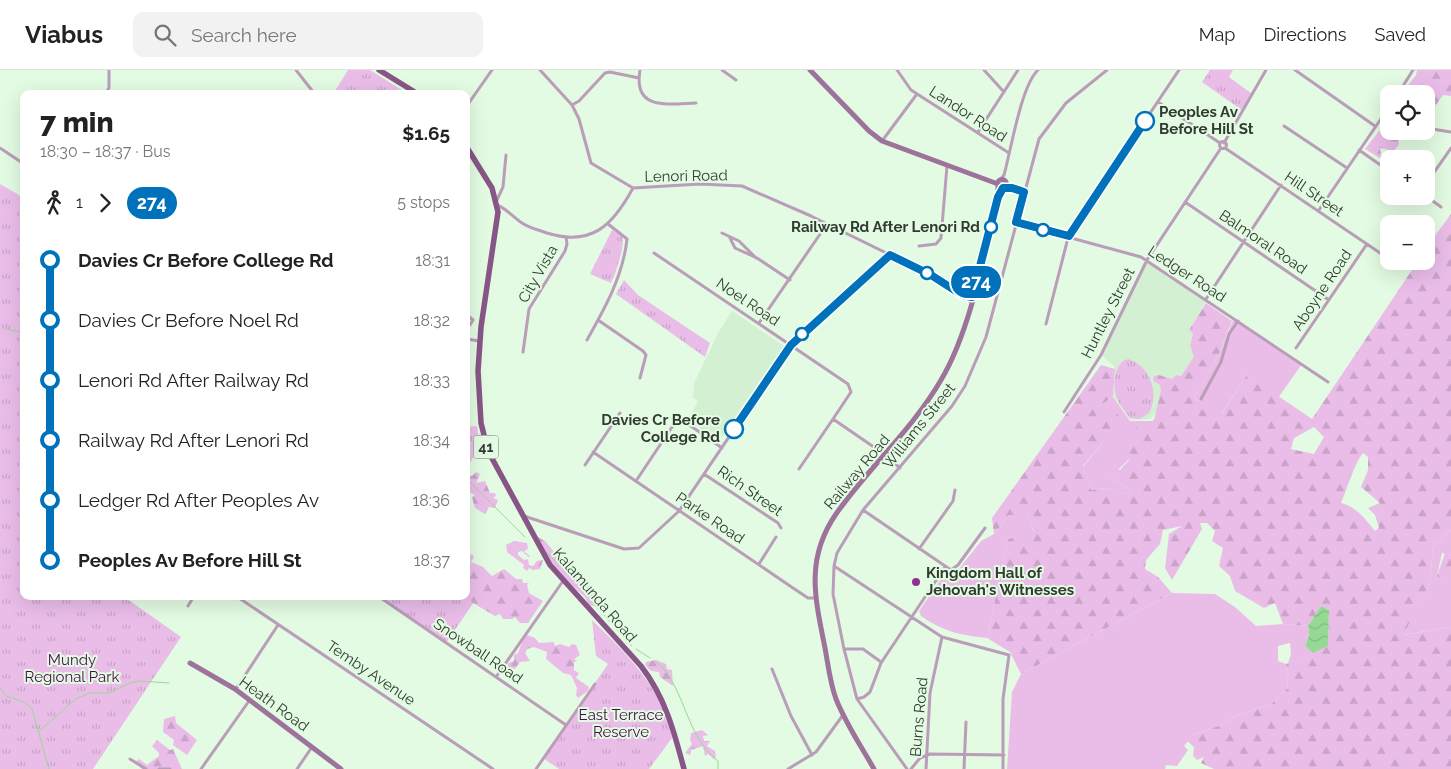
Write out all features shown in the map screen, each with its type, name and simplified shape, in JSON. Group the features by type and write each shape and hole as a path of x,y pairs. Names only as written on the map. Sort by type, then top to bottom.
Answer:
{"main road":[{"path":"379,70 412,90"},
{"name":"Kalamunda Road","path":"470,152 492,188 498,220 479,340 478,383 483,435 491,460 550,565 650,678 668,712 684,769"}],"street":[{"path":"107,90 109,70"},
{"path":"296,70 312,90"},
{"path":"470,101 492,70"},
{"name":"Lenori Road","path":"540,70 572,105 579,119 591,163 632,188 700,184 742,186 827,224 931,275 962,295 972,299"},
{"path":"640,70 641,94 660,104 696,103"},
{"path":"722,70 736,80"},
{"path":"810,70 869,131 882,141 947,166 1002,182 1024,192"},
{"name":"Landor Road","path":"897,70 911,90 1009,153"},
{"path":"984,70 1004,92"},
{"path":"978,132 1018,70"},
{"path":"1002,182 1032,76 1038,70"},
{"name":"Williams Street","path":"907,769 857,699 844,649 833,594 834,566 845,537 862,510 952,406 971,376 986,337 1039,139 1056,113 1082,88 1107,70"},
{"path":"1046,324 1069,236 1179,70"},
{"name":"Huntley Street","path":"1064,412 1101,355 1147,260 1223,145 1266,70"},
{"path":"1295,70 1375,126"},
{"path":"1404,85 1413,70"},
{"path":"572,105 579,101 605,73 610,72 639,78"},
{"path":"882,141 917,94"},
{"name":"Hill Street","path":"1158,102 1380,253"},
{"path":"1319,210 1380,119"},
{"path":"1284,126 1347,168"},
{"path":"1435,129 1451,132"},
{"path":"0,148 20,161"},
{"path":"1435,171 1451,148"},
{"path":"1359,150 1380,165"},
{"path":"506,155 503,188 496,203 528,227 566,237 583,238 608,224 623,207 632,188"},
{"path":"919,246 936,244 941,238 947,166"},
{"name":"Railway Road","path":"874,769 843,715 834,692 816,598 816,555 825,531 841,508 910,427 943,378 972,299 1002,182"},
{"path":"1206,299 1281,185"},
{"name":"Balmoral Road","path":"1185,202 1329,300"},
{"path":"1435,203 1441,207"},
{"name":"Ledger Road","path":"1016,222 1147,260 1328,382"},
{"path":"587,340 621,273 626,249 627,239 608,224"},
{"path":"759,323 827,224"},
{"path":"722,233 739,241 757,258"},
{"name":"City Vista","path":"523,352 529,309 565,250 568,244 566,237"},
{"path":"730,238 735,248 757,258 790,280"},
{"name":"Aboyne Road","path":"1296,348 1367,244"},
{"name":"Noel Road","path":"654,253 850,386 850,394 833,419"},
{"path":"522,516 532,517 632,550 642,546 679,511 791,345 890,255"},
{"path":"598,320 646,355 640,378"},
{"path":"1201,399 1221,362 1229,334 1238,321"},
{"path":"470,340 479,340"},
{"path":"585,465 620,413"},
{"path":"799,469 833,419 900,468"},
{"path":"636,481 678,422 688,424 722,448"},
{"name":"Parke Road","path":"593,452 806,596 816,598"},
{"name":"Rich Street","path":"704,474 778,523 781,528"},
{"path":"919,549 952,501 955,490"},
{"path":"862,510 951,570 956,567 985,528"},
{"name":"Rich Street","path":"758,564 776,537"},
{"path":"834,566 942,637 1009,655 1003,699 1003,769"},
{"path":"857,699 864,697 870,692 882,662 945,567"},
{"path":"496,677 563,581"},
{"path":"188,606 192,600"},
{"name":"Temby Avenue","path":"242,600 493,769"},
{"name":"Snowball Road","path":"384,600 566,725"},
{"path":"235,690 278,625"},
{"name":"Burns Road","path":"926,769 930,693 942,637"},
{"path":"844,649 863,649 882,662"},
{"name":"Heath Road","path":"190,663 235,690 341,769"},
{"path":"772,669 791,716 812,755"},
{"path":"536,769 594,684"},
{"path":"201,769 249,701"},
{"path":"788,769 812,755 843,715"},
{"path":"964,769 966,722"},
{"path":"297,769 312,747"},
{"path":"911,769 920,758 927,754 1004,755"},
{"path":"130,759 146,769"},
{"path":"159,769 170,769"}],"shaded area":[{"path":"1147,260 1207,300 1189,330 1193,334 1190,345 1195,357 1150,419 1132,420 1129,419 1114,398 1114,366 1101,355"},
{"path":"732,311 784,346 719,441 688,420 698,401 693,398 694,383 718,333"}],"green space":[{"path":"348,70 370,70 402,90 336,90"},
{"path":"1210,70 1233,70 1229,77 1252,94 1243,111 1202,82"},
{"path":"1417,70 1451,70 1451,96 1443,95 1435,106 1435,85 1408,85 1416,75"},
{"path":"1380,130 1380,140 1398,140 1399,144 1395,150 1380,148 1380,158 1365,149"},
{"name":"Mundy Regional Park","path":"0,184 20,196 20,600 129,600 181,637 93,769 0,769"},
{"path":"1451,214 1451,530 1433,546 1430,584 1403,635 1451,627 1451,769 1214,769 1201,763 1204,757 1197,760 1193,756 1194,747 1187,741 1194,734 1222,725 1238,715 1271,704 1288,688 1286,664 1328,646 1329,610 1321,606 1308,626 1283,624 1275,603 1264,608 1235,591 1230,576 1219,566 1223,548 1212,541 1215,531 1207,523 1200,523 1202,529 1172,580 1165,568 1169,534 1182,526 1163,530 1160,544 1146,560 1145,569 1158,577 1172,593 1021,674 1010,652 987,638 1008,539 1034,532 1028,515 1009,515 994,534 992,518 1101,365 1115,369 1113,397 1098,407 1118,414 1119,434 1104,441 1083,466 1091,490 1106,488 1131,495 1129,489 1110,478 1114,467 1120,470 1129,460 1121,450 1130,431 1154,420 1161,390 1160,385 1153,381 1154,376 1159,375 1172,379 1176,375 1181,376 1194,357 1190,345 1193,334 1189,330 1206,303 1232,321 1219,354 1194,398 1222,413 1247,375 1312,419 1412,270 1435,270 1435,236","holes":["1314,427 1324,437 1314,454 1291,449 1294,438","1363,453 1368,457 1368,470 1361,487 1380,503 1368,508 1375,515 1379,528 1375,531 1356,510 1341,503"]},
{"path":"612,230 622,237 623,246 611,283 590,274"},
{"path":"624,280 638,295 710,343 705,357 616,294"},
{"path":"1234,318 1302,364 1278,398 1247,375 1221,414 1194,398 1219,354"},
{"path":"1128,359 1136,363 1147,374 1153,389 1152,405 1149,413 1140,419 1130,418 1116,396 1115,377 1119,365"},
{"path":"1113,397 1130,421 1154,421 1129,459 1110,478 1129,489 1131,495 1106,488 1091,490 1083,467 1104,441 1098,407"},
{"path":"477,426 480,447 470,463 470,427"},
{"path":"476,472 480,474 476,483 485,481 490,493 495,493 496,496 493,498 498,500 495,508 489,507 485,514 475,508 472,497 475,495 470,492 470,476"},
{"path":"1009,515 1028,515 1034,533 1008,539 987,638 953,632 921,616 919,611 945,573 958,570 981,541 994,534"},
{"path":"1451,530 1451,555 1442,553 1437,576 1451,585 1451,627 1402,635 1430,584 1433,546"},
{"path":"537,536 546,542 569,571 579,574 594,593 598,607 589,605 585,597 559,574 535,538"},
{"path":"514,541 527,543 528,548 524,552 530,558 522,551 518,552 518,555 524,560 528,559 529,565 533,566 537,561 543,560 540,569 533,570 529,568 527,571 523,568 524,565 507,552 506,545"},
{"path":"1445,553 1451,555 1451,585 1437,576"},
{"path":"472,554 474,557 471,562 483,567 492,576 504,569 516,579 522,579 523,583 529,583 527,585 529,593 543,601 528,623 520,623 515,617 503,619 500,614 495,616 473,603 446,643 384,600 470,600 470,555"},
{"path":"1172,593 1215,594 1235,607 1256,626 1283,624 1308,626 1309,634 1305,646 1313,653 1288,663 1291,654 1290,643 1278,646 1278,661 1286,664 1288,688 1271,704 1238,715 1222,725 1194,734 1184,746 1188,750 1177,766 1166,765 1165,769 1007,769 1012,692 1021,674"},
{"path":"384,600 469,600 473,603 446,643"},
{"name":"East Terrace Reserve","path":"592,620 618,645 641,673 652,688 667,720 672,738 649,769 559,769 543,758 608,664 596,656"},
{"path":"527,635 535,638 539,643 554,642 555,646 560,644 569,647 572,644 576,645 580,655 574,659 577,661 574,662 574,670 579,673 576,678 589,687 588,691 578,698 576,695 577,688 571,675 563,673 546,659 547,652 534,647 527,649 525,653 530,661 520,662 515,669 508,668 508,663 514,661 514,655 518,653"},
{"path":"656,660 666,664 667,669 672,670 673,686 660,677 659,672 651,671 645,665 646,662"},
{"path":"175,716 176,723 197,740 187,755 173,745 174,740 163,732 164,719"},
{"path":"702,730 708,735 703,736 704,741 710,741 707,746 715,751 716,757 714,759 708,754 705,756 703,746 691,750 690,755 685,753 692,744 690,740 691,733"},
{"path":"157,740 170,750 173,749 182,769 142,769 135,762 139,759 147,765 159,756 159,753 152,746"}],"water":[{"path":"1321,606 1329,610 1328,646 1313,653 1305,646 1309,635 1308,626"}],"waterway":[{"path":"6,329 20,332"},
{"path":"470,482 525,537"},
{"path":"547,553 586,590 592,602 622,635"},
{"path":"626,641 632,646"},
{"path":"636,649 650,658"},
{"path":"655,661 665,670 679,695 698,738 707,751 718,761 718,769"},
{"path":"38,732 77,698 91,693 109,693 130,683 140,681 169,683"},
{"path":"0,688 6,696 24,702"},
{"path":"25,703 32,709 49,769"}],"bus line":[{"name":"274","path":"734,429 791,345 890,255 931,275 962,295 972,297 998,197 1003,188 1012,188 1024,192 1016,222 1069,236 1145,121"}],"place":[{"name":"Peoples Av Before Hill St","path":"1145,121"},
{"name":"Railway Rd After Lenori Rd","path":"991,227"},
{"name":"Davies Cr Before College Rd","path":"734,429"},
{"name":"Kingdom Hall of Jehovah's Witnesses","path":"916,582"}]}
